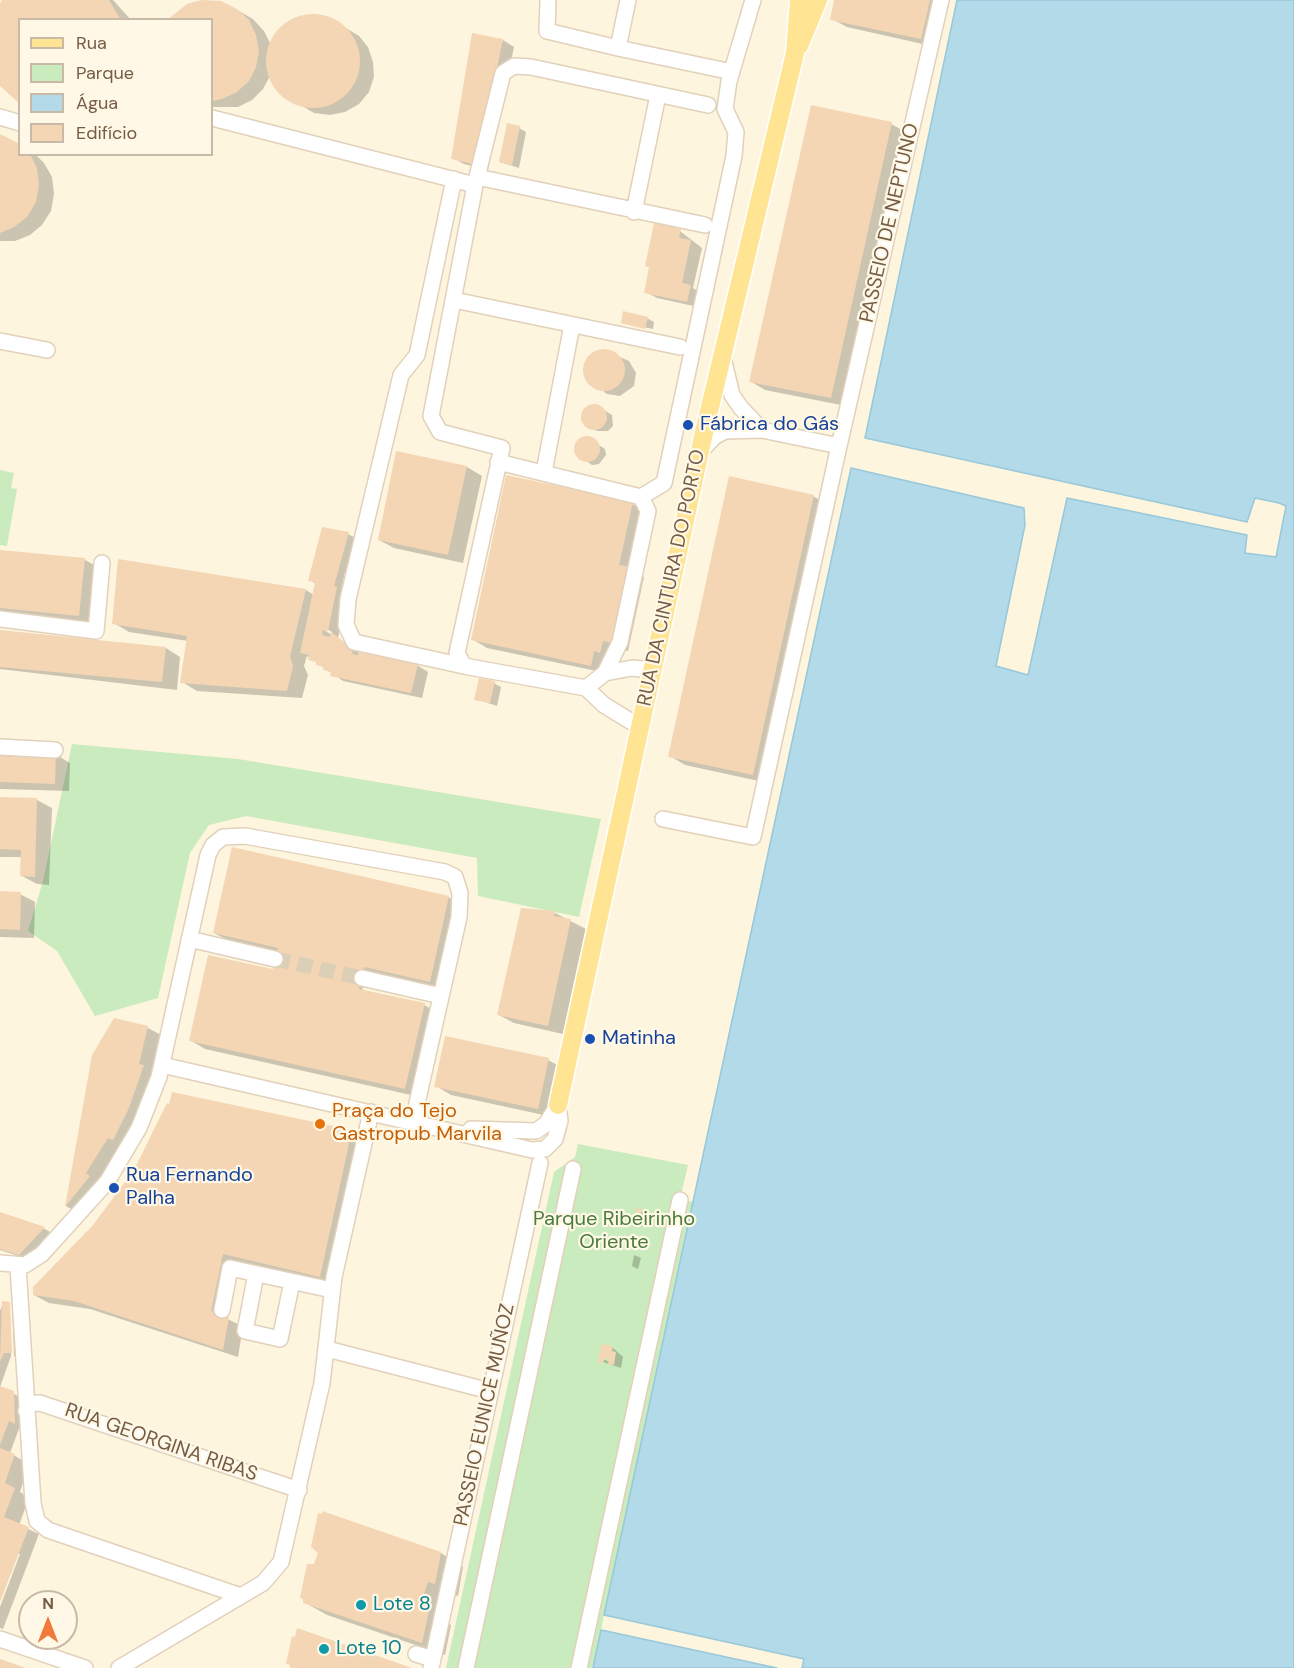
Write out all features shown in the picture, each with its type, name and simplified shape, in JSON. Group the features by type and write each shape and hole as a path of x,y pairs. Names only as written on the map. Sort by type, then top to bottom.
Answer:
{"main road":[{"name":"RUA DA CINTURA DO PORTO","path":"558,1105 722,354 795,53 818,0"},
{"name":"RUA DA CINTURA DO PORTO","path":"795,2 795,53"}],"street":[{"path":"548,0 547,31 732,72"},
{"path":"618,48 628,0"},
{"path":"498,462 641,497 664,483 732,168 736,132 725,109 732,72 753,0"},
{"name":"PASSEIO DE NEPTUNO","path":"663,819 753,837 941,0"},
{"path":"464,666 457,653 502,448 440,432 432,416 476,183 503,73 514,66 531,67 708,105"},
{"path":"634,212 658,94"},
{"path":"0,117 18,122"},
{"path":"213,118 475,185 476,183 705,225"},
{"path":"454,179 417,355 401,375 348,599 346,625 354,642 464,666 586,688 604,705 640,727"},
{"path":"454,300 680,347"},
{"path":"544,472 572,325"},
{"path":"0,341 47,350"},
{"path":"722,354 732,394 741,408 762,430"},
{"path":"699,453 714,437 725,431 762,430 839,446"},
{"path":"586,688 605,673 620,642 648,511 641,497"},
{"path":"0,619 96,631 102,563"},
{"path":"605,673 632,668 652,670"},
{"path":"0,747 56,750"},
{"path":"0,1263 25,1265 42,1254 106,1182 139,1128 162,1065 208,855 218,840 230,835 445,872 458,881 460,905 413,1121"},
{"path":"189,939 275,958"},
{"path":"362,978 441,996"},
{"path":"162,1065 441,1127 526,1149 545,1149 553,1143 558,1133 558,1105"},
{"path":"120,1668 263,1583 281,1562 299,1490 327,1349 332,1290 371,1112"},
{"name":"PASSEIO EUNICE MUÑOZ","path":"432,1663 540,1163"},
{"path":"466,1668 573,1169"},
{"path":"579,1668 680,1200"},
{"path":"18,1266 34,1514 40,1525 48,1530 241,1596"},
{"path":"222,1310 230,1268 332,1290"},
{"path":"256,1274 245,1331 280,1339 292,1282"},
{"path":"327,1349 490,1391"},
{"name":"RUA GEORGINA RIBAS","path":"26,1411 29,1404 40,1403 299,1490"},
{"path":"0,1639 85,1668"},
{"path":"416,1654 432,1663"}],"green space":[{"name":"Parque Ribeirinho Oriente","path":"851,468 1024,508 1025,525 996,666 1039,821 802,1668 804,1659 604,1615 601,1630 777,1668 446,1668 554,1172 575,1157 578,1144 688,1165 680,1199 694,1202"},
{"path":"0,470 14,473 11,488 17,489 7,546 0,545"},
{"path":"72,744 238,759 601,819 579,917 478,896 477,858 246,816 209,825 190,853 158,998 95,1016 57,951 28,931 43,881"}],"water":[{"path":"957,0 1294,0 1294,1668 802,1668 804,1659 604,1615 851,468 1024,508 1025,525 996,666 1028,675 1067,498 1247,535 1245,553 1276,557 1286,506 1279,503 1255,498 1247,522 865,438"},
{"path":"601,1630 606,1631 777,1668 593,1668"}],"building":[{"path":"2,0 109,0 120,18 18,18 18,102 0,86 0,3"},
{"path":"201,0 221,1 237,9 249,20 256,35 259,51 256,67 249,81 237,92 222,99 213,101 213,18 170,18 187,4"},
{"path":"834,0 930,0 921,39 830,20"},
{"path":"313,14 331,18 346,28 356,43 360,61 356,79 346,94 331,104 313,108 295,104 280,94 270,79 266,61 270,43 280,28 295,18"},
{"path":"472,33 503,39 477,165 451,159"},
{"path":"811,105 892,122 831,398 749,382"},
{"path":"507,123 520,126 512,165 499,162"},
{"path":"0,134 18,143 18,156 31,156 37,168 39,185 36,202 27,217 14,227 0,233"},
{"path":"654,223 681,229 679,238 691,240 682,283 691,285 687,302 644,293 649,267 645,266"},
{"path":"623,311 648,317 645,329 621,323"},
{"path":"604,349 619,355 625,370 619,385 604,391 589,385 583,370 589,355"},
{"path":"594,404 603,408 607,417 603,426 594,430 585,426 581,417 585,408"},
{"path":"587,436 596,440 600,449 596,458 587,462 578,458 574,449 578,440"},
{"path":"396,451 467,466 448,555 378,540"},
{"path":"506,475 633,502 619,565 630,567 613,643 603,641 600,653 594,651 591,666 471,640"},
{"path":"729,476 814,495 753,775 668,757"},
{"path":"322,527 349,532 334,586 337,587 328,631 323,630 322,635 330,637 331,632 353,649 352,654 358,655 358,652 418,664 411,693 330,676 331,672 323,670 324,667 316,665 316,662 308,660 309,655 300,653 315,582 308,581"},
{"path":"0,550 85,558 79,616 0,608"},
{"path":"118,559 306,589 290,657 293,666 287,691 180,683 187,636 112,624"},
{"path":"0,630 166,647 162,682 0,667"},
{"path":"479,678 495,681 490,703 474,700"},
{"path":"0,751 56,753 55,784 0,782"},
{"path":"0,797 37,798 35,877 20,876 21,850 0,849"},
{"path":"232,847 449,896 430,982 364,967 359,989 425,1003 405,1089 189,1041 208,955 273,969 278,948 213,933"},
{"path":"0,891 21,892 20,930 0,929"},
{"path":"521,908 555,911 554,916 571,919 548,1026 497,1015"},
{"path":"114,1018 148,1026 139,1064 144,1065 129,1108 113,1140 108,1138 86,1173 90,1176 65,1207 92,1055"},
{"path":"445,1036 549,1058 538,1109 434,1087"},
{"path":"172,1092 352,1130 320,1277 223,1254 211,1311 229,1317 223,1350 74,1301 33,1295 33,1287 93,1225 134,1170 167,1103 169,1104"},
{"path":"637,1208 642,1209 639,1226 633,1225"},
{"path":"0,1212 45,1227 19,1255 0,1249"},
{"path":"2,1301 10,1302 12,1353 4,1353 0,1362"},
{"path":"602,1344 613,1346 612,1351 616,1352 614,1365 608,1364 609,1359 605,1358 603,1363 598,1362"},
{"path":"0,1386 14,1391 15,1424 9,1421 0,1445"},
{"path":"0,1448 15,1454 5,1483 15,1488 4,1517 29,1527 0,1602"},
{"path":"322,1511 441,1552 435,1584 428,1582 419,1608 429,1611 422,1643 303,1603 303,1599 300,1598 307,1564 314,1564 318,1553 311,1547 318,1513 322,1514"},
{"name":"Lote 10","path":"297,1628 412,1668 290,1668 290,1665 286,1664 292,1636 295,1637"},
{"path":"0,1659 26,1668 0,1668"}],"tunnel":[{"path":"275,959 362,978"}],"place":[{"name":"Fábrica do Gás","path":"688,425"},
{"name":"Matinha","path":"590,1039"},
{"name":"Praça do Tejo Gastropub Marvila","path":"320,1124"},
{"name":"Rua Fernando Palha","path":"114,1188"},
{"name":"Lote 8","path":"361,1605"},
{"name":"Lote 10","path":"324,1649"}]}
